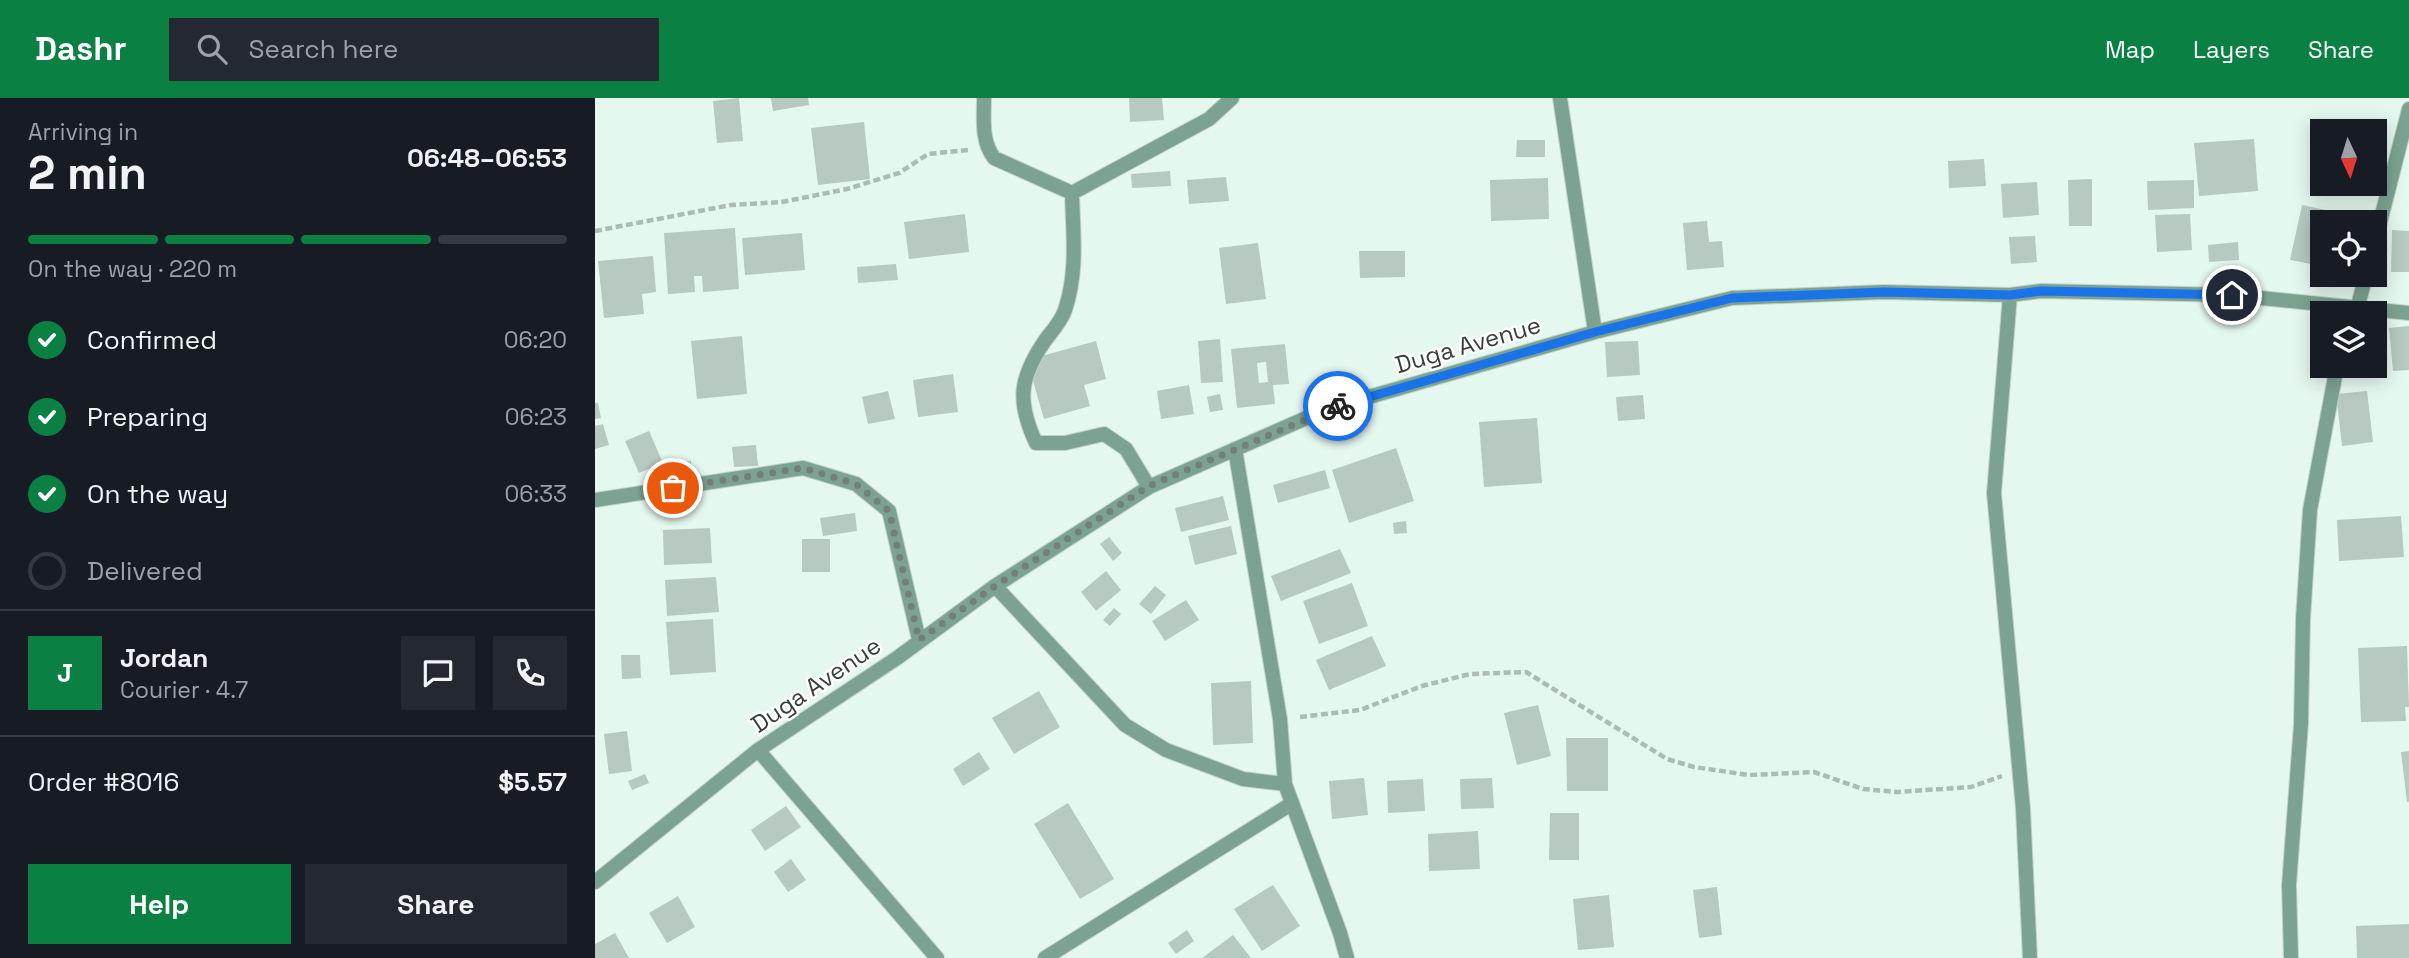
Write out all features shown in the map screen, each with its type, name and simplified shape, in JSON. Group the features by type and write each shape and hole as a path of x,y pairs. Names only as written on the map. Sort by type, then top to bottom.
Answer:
{"street":[{"path":"984,98 984,135 987,148 994,158 1072,193"},
{"path":"1072,193 1209,119 1232,98"},
{"path":"1560,98 1595,332"},
{"path":"2383,210 2409,109"},
{"path":"1072,193 1074,274 1064,314 1037,353 1023,382 1026,421 1036,443 1065,443 1104,434 1126,449 1149,486"},
{"name":"Duga Avenue","path":"595,883 758,750 897,658 995,586 1149,486 1327,409 1595,332 1732,298 1884,292 2010,295 2041,291 2232,295 2310,306"},
{"path":"2010,295 1994,493 2019,769 2031,958"},
{"name":"Duga Avenue","path":"2387,313 2409,313"},
{"path":"2291,958 2289,885 2301,724 2303,619 2309,524 2335,378"},
{"path":"1234,449 1280,719 1285,784 1347,958"},
{"path":"595,500 803,468 856,484 889,511 919,640"},
{"path":"995,586 1125,725 1166,750 1243,779 1285,784"},
{"path":"758,750 937,958"},
{"path":"1045,958 1291,804"}],"path":[{"path":"595,232 731,205 782,202 848,189 899,173 928,154 987,148"},
{"path":"1280,719 1360,710 1422,686 1470,674 1526,672 1667,759 1694,767 1749,775 1814,772 1863,789 1897,792 1971,787 2019,769"}],"building":[{"path":"739,98 743,141 717,143 713,101"},
{"path":"771,98 808,98 809,105 773,111"},
{"path":"1129,98 1162,98 1164,120 1130,122"},
{"path":"864,122 870,179 818,185 811,128"},
{"path":"2254,139 2258,191 2199,196 2194,143"},
{"path":"1517,140 1545,140 1545,157 1516,157"},
{"path":"1984,159 1986,186 1949,188 1948,161"},
{"path":"1170,171 1171,186 1132,188 1131,174"},
{"path":"1226,177 1229,201 1189,204 1187,180"},
{"path":"1548,178 1549,219 1491,221 1490,180"},
{"path":"2092,179 2092,226 2069,226 2068,180"},
{"path":"2194,180 2194,208 2148,210 2147,181"},
{"path":"2037,182 2039,215 2003,218 2001,184"},
{"path":"2302,205 2326,210 2310,210 2310,264 2290,260"},
{"path":"965,214 969,252 909,259 904,222"},
{"path":"2190,214 2192,250 2157,252 2155,215"},
{"path":"1707,221 1709,242 1722,241 1724,267 1687,270 1683,223"},
{"path":"735,228 739,289 703,292 702,276 694,276 695,292 668,294 664,233"},
{"path":"2392,230 2409,231 2409,272 2391,272"},
{"path":"802,233 805,270 745,275 742,238"},
{"path":"2035,236 2037,262 2011,264 2009,237"},
{"path":"2238,242 2239,260 2209,262 2208,245"},
{"path":"1258,243 1266,299 1226,304 1219,248"},
{"path":"1359,251 1405,251 1405,277 1360,278"},
{"path":"653,256 656,292 642,294 644,314 604,318 598,261"},
{"path":"896,264 898,280 858,283 857,267"},
{"path":"2409,326 2409,370 2393,371 2389,328"},
{"path":"742,336 747,394 697,399 691,341"},
{"path":"1220,339 1223,382 1201,383 1198,341"},
{"path":"1096,341 1106,379 1084,385 1090,406 1044,419 1027,360"},
{"path":"1638,341 1640,375 1607,377 1605,342"},
{"path":"1285,344 1289,384 1273,385 1275,404 1237,408 1231,349","holes":["1266,362 1268,382 1259,383 1257,363"]},
{"path":"953,374 958,412 918,417 913,380"},
{"path":"1189,385 1194,414 1161,419 1157,391"},
{"path":"888,391 895,419 868,424 862,397"},
{"path":"2367,391 2373,442 2342,446 2336,394"},
{"path":"1220,394 1223,410 1210,412 1207,397"},
{"path":"1643,395 1645,419 1618,421 1616,397"},
{"path":"595,403 598,403 601,418 595,419"},
{"path":"1537,418 1542,483 1484,487 1479,422"},
{"path":"603,424 609,445 595,449 595,426"},
{"path":"649,431 663,463 639,473 625,441"},
{"path":"756,445 758,466 734,467 732,447"},
{"path":"1396,448 1414,501 1349,523 1332,470"},
{"path":"691,461 691,478 668,478 668,462"},
{"path":"1325,470 1330,488 1278,503 1273,485"},
{"path":"1223,496 1229,520 1181,532 1175,508"},
{"path":"855,513 857,531 823,536 820,518"},
{"path":"2401,516 2404,557 2339,561 2337,520"},
{"path":"1406,521 1407,533 1394,534 1393,523"},
{"path":"1231,526 1237,554 1195,565 1188,536"},
{"path":"710,528 712,563 664,565 663,530"},
{"path":"1109,537 1122,553 1113,561 1100,544"},
{"path":"802,539 830,539 830,572 802,572"},
{"path":"1340,549 1351,573 1281,601 1271,576"},
{"path":"1106,571 1121,590 1096,611 1081,592"},
{"path":"716,577 719,612 667,616 665,580"},
{"path":"1352,583 1368,626 1319,644 1303,601"},
{"path":"1155,586 1166,595 1151,614 1139,604"},
{"path":"1186,600 1199,620 1165,641 1152,621"},
{"path":"1114,608 1121,614 1110,626 1103,620"},
{"path":"713,619 716,672 670,675 666,622"},
{"path":"1372,636 1386,666 1329,690 1316,660"},
{"path":"2407,646 2409,707 2405,707 2406,721 2361,722 2358,648"},
{"path":"621,655 640,655 641,678 622,679"},
{"path":"1251,681 1253,743 1213,745 1211,683"},
{"path":"1039,691 1060,727 1014,754 992,718"},
{"path":"1538,705 1551,756 1517,765 1504,713"},
{"path":"627,731 632,771 609,774 604,734"},
{"path":"1566,738 1608,738 1608,791 1567,791"},
{"path":"2409,751 2409,802 2407,802 2401,752"},
{"path":"979,752 990,769 963,786 953,769"},
{"path":"645,774 649,783 632,790 628,781"},
{"path":"1364,778 1368,815 1332,819 1329,781"},
{"path":"1492,778 1494,808 1461,809 1460,779"},
{"path":"1423,779 1425,811 1388,813 1387,781"},
{"path":"1068,803 1114,879 1080,899 1034,824"},
{"path":"786,806 801,827 765,851 751,830"},
{"path":"1550,813 1579,813 1579,860 1549,860"},
{"path":"1478,831 1480,869 1429,871 1428,834"},
{"path":"791,859 806,880 788,892 774,872"},
{"path":"1273,885 1300,926 1262,951 1234,909"},
{"path":"1717,887 1722,935 1699,938 1693,890"},
{"path":"1609,895 1614,947 1578,950 1573,899"},
{"path":"678,896 695,927 667,943 649,913"},
{"path":"2409,924 2409,958 2357,958 2356,926"},
{"path":"1187,930 1194,941 1176,954 1168,943"},
{"path":"615,933 629,958 595,958 595,944"},
{"path":"1233,935 1251,958 1202,958"}],"way so far":[{"path":"673,488 803,468 856,484 889,511 919,640 995,586 1149,486 1338,406"}],"route":[{"path":"1338,406 1595,332 1732,298 1884,292 2010,295 2041,291 2232,295"}]}
